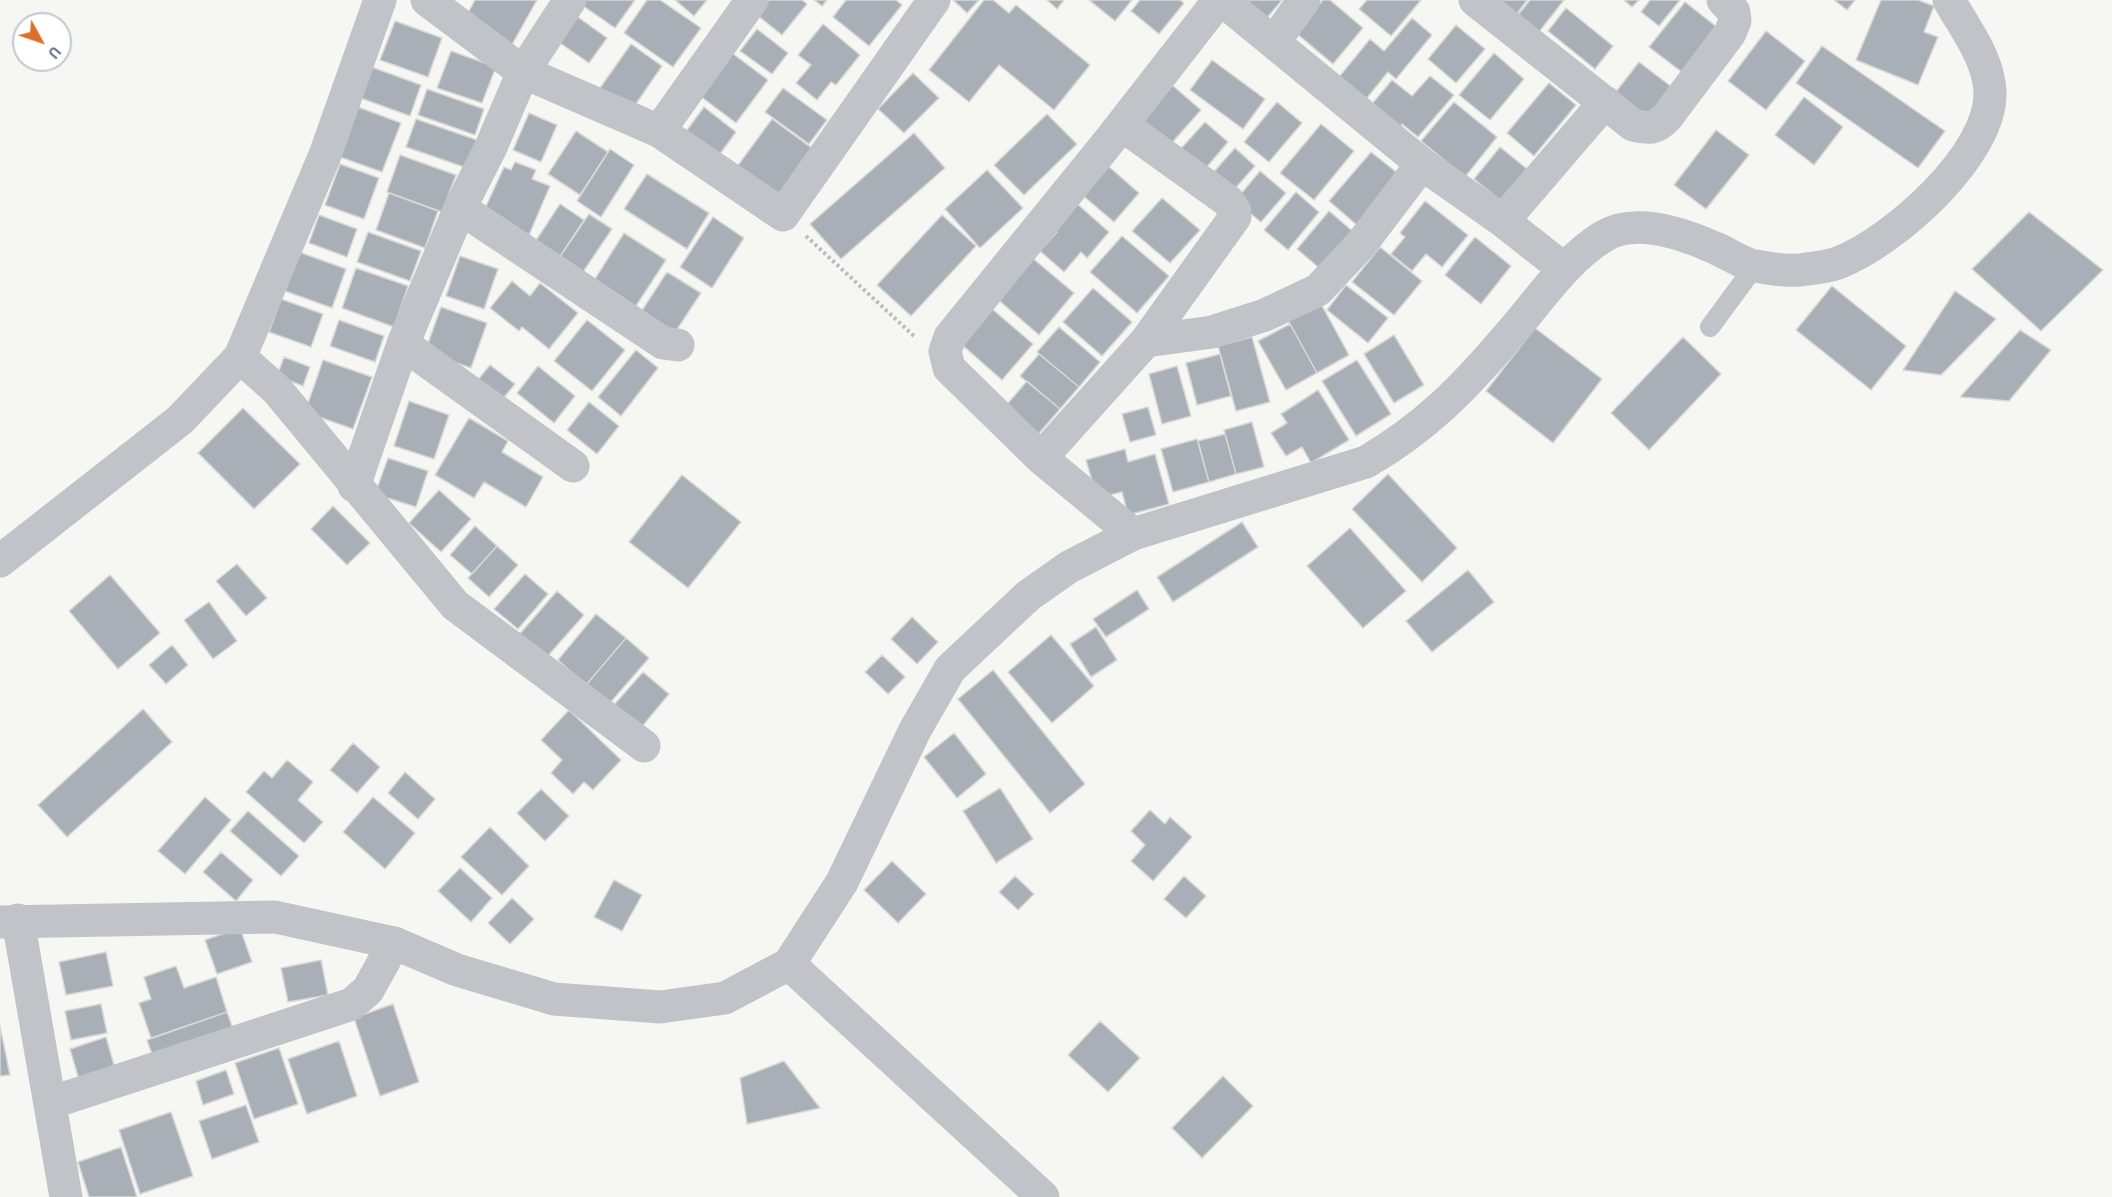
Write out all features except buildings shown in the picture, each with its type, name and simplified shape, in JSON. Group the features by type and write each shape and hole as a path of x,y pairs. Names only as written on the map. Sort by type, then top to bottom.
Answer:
{"street":[{"path":"0,561 180,420 240,357 325,155 380,0"},
{"path":"427,0 523,72 659,131 783,215 934,0"},
{"path":"354,486 403,344 460,208 491,147 523,72 570,0"},
{"path":"659,131 752,0"},
{"path":"1133,534 1041,458 949,368 945,351 950,337 1220,0 1422,164 1503,221 1564,269"},
{"path":"1274,42 1304,0"},
{"path":"1475,0 1633,125 1649,129 1658,126 1730,33 1734,12 1723,0"},
{"path":"66,1197 50,1103 9,921 274,917 394,944 457,970 554,999 660,1007 725,998 789,964 842,882 915,730 951,669 1029,595 1069,567 1133,534 1366,462 1400,442 1435,415 1508,336 1564,269 1605,235 1641,228 1663,230 1712,246 1755,266 1803,270 1838,263 1871,245 1922,208 1971,150 1990,93 1985,63 1949,0"},
{"path":"1503,221 1605,102"},
{"path":"1041,458 1146,341 1232,223 1234,211 1228,201 1122,124"},
{"path":"1146,341 1212,332 1265,315 1318,290 1362,243 1422,164"},
{"path":"460,208 663,343 678,345"},
{"path":"403,344 573,466"},
{"path":"240,357 277,390 354,486 455,605 644,746"},
{"path":"50,1103 352,1004 368,990 394,944"},
{"path":"789,964 1043,1197"}],"lane":[{"path":"1710,327 1755,266"}],"path":[{"path":"783,215 949,368"}]}
